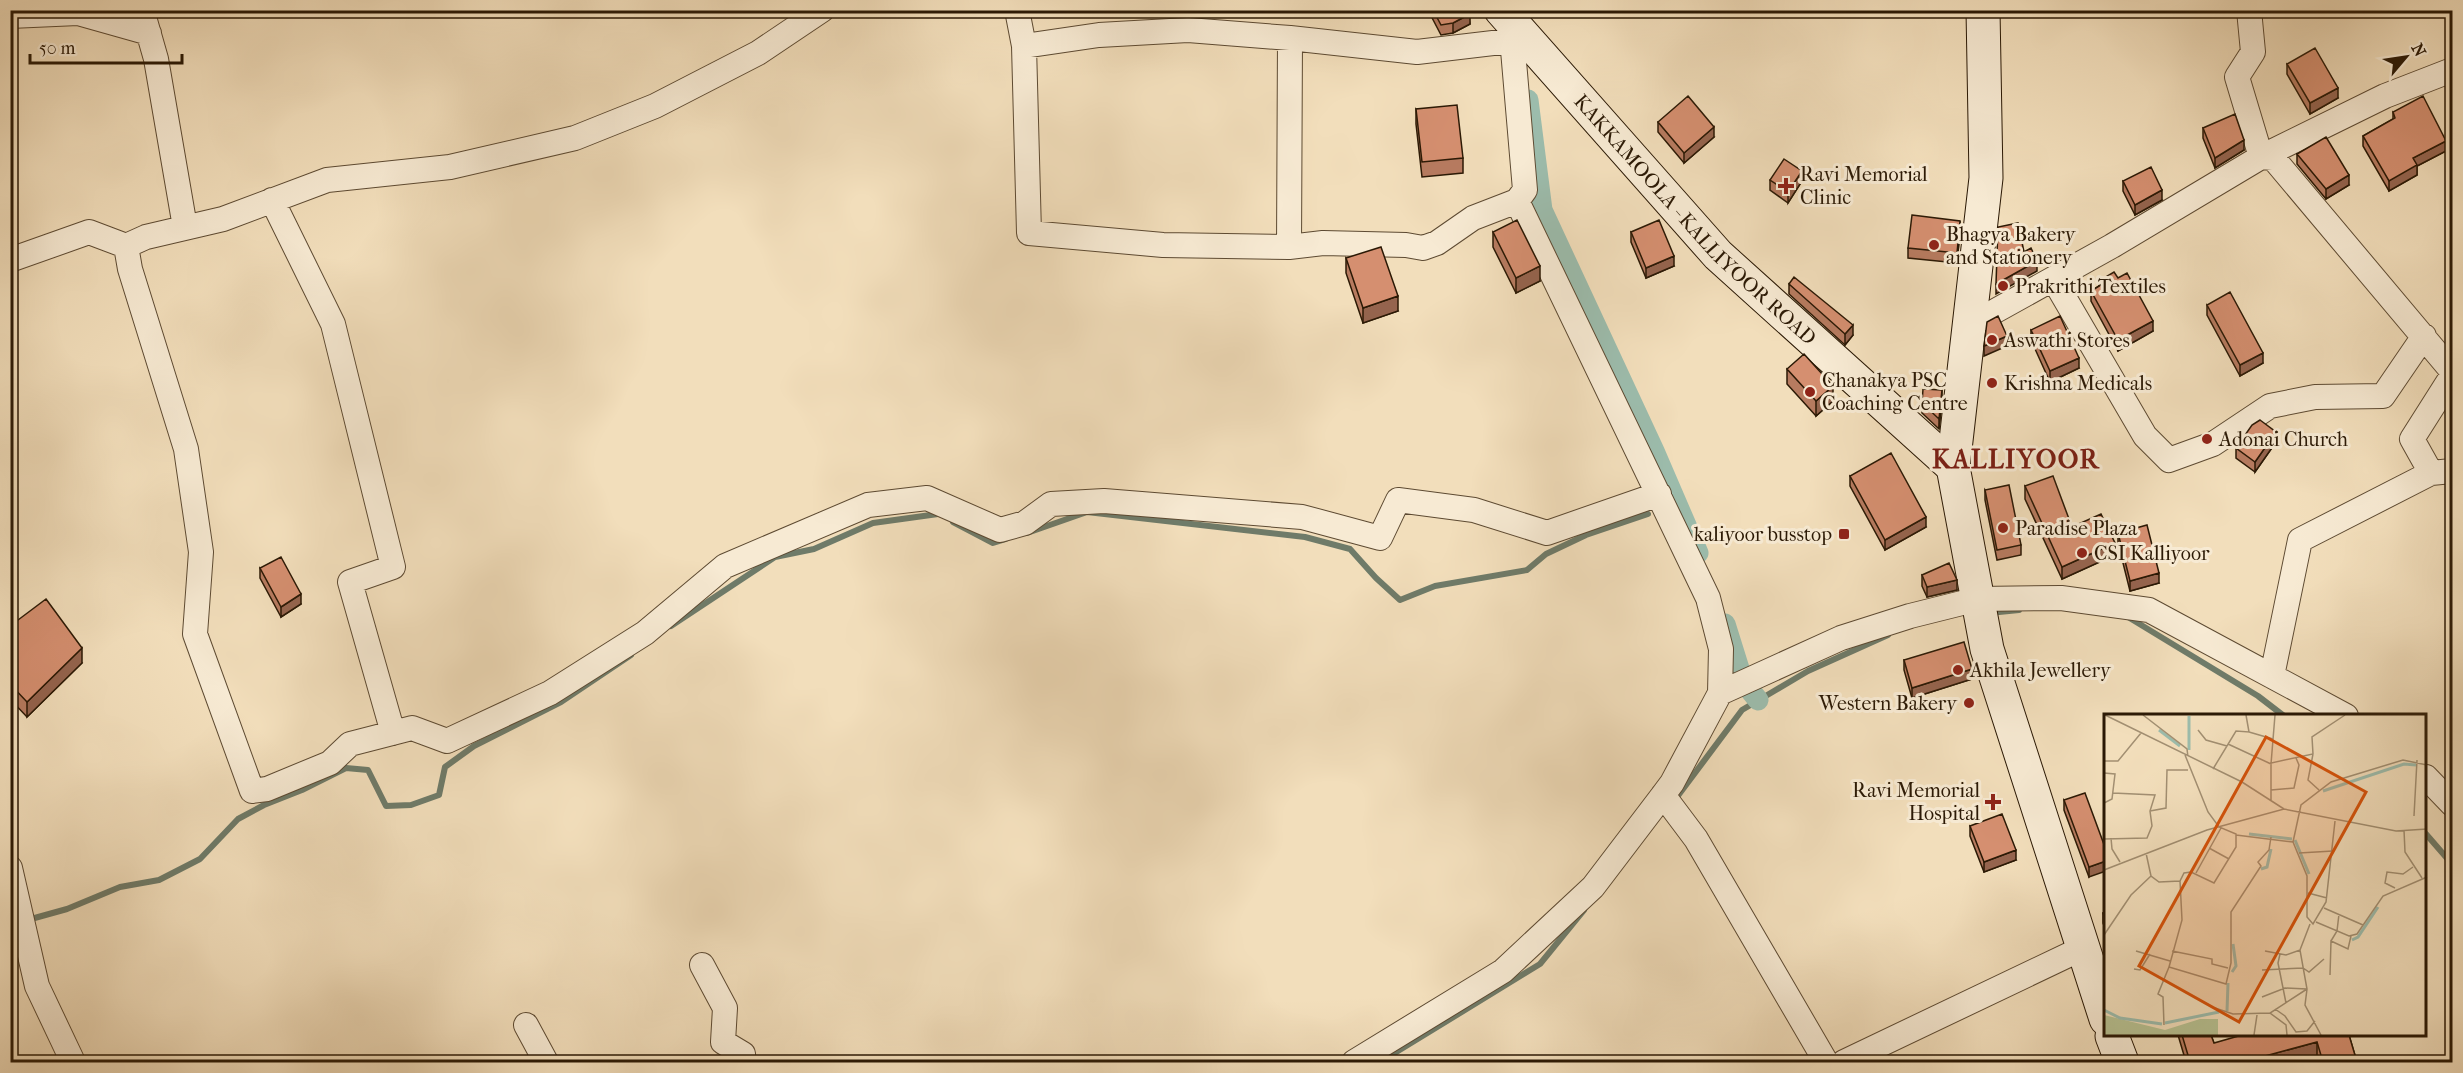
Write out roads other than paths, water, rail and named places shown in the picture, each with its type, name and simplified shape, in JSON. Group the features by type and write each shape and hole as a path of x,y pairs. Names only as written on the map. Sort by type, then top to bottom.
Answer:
{"main road":[{"path":"1983,10 1986,177 1953,467 1987,649 2104,1013"},
{"name":"KAKKAMOOLA - KALLIYOOR ROAD","path":"1508,20 1718,255 1953,467"},
{"path":"2113,1037 2122,1062"}],"street":[{"path":"142,10 156,59 185,227"},
{"path":"10,260 89,232 126,246 146,237 223,219 327,180 450,167 575,138 655,106 738,64 822,10"},
{"path":"1017,10 1024,46 1029,233 1163,245 1289,247 1323,243 1406,245 1423,248 1437,243 1473,218 1517,201 1526,190 1508,20 1417,52 1188,30 1099,35 1024,46"},
{"path":"2249,10 2253,52 2237,77 2261,157"},
{"path":"10,16 78,13 149,33"},
{"path":"1289,247 1290,38"},
{"path":"1970,325 2054,280 2261,157 2385,96 2452,70"},
{"path":"2261,157 2273,158 2452,371"},
{"path":"272,200 333,324 393,567 350,582 393,733"},
{"path":"1370,1057 1503,971 1593,887 1664,796 1720,693 1721,649 1707,598 1517,201"},
{"path":"126,246 130,269 186,449 201,552 195,634 252,790 267,789 330,763 350,744 412,728 447,741 550,693 645,633 725,566 868,505 927,498 1000,530 1025,523 1051,504 1104,501 1302,517 1380,538 1398,500 1474,510 1546,533 1659,494"},
{"path":"2054,280 2145,436 2169,460 2213,444 2270,406 2315,397 2384,396 2424,336"},
{"path":"2272,676 2300,540 2442,472 2412,439 2452,376"},
{"path":"1720,693 1841,638 1910,616 1978,599 2061,598 2149,610 2342,714"},
{"path":"2427,778 2452,804"},
{"path":"1664,796 1696,838 1826,1062"},
{"path":"10,868 37,986 73,1062"},
{"path":"1844,1062 2083,948"},
{"path":"702,965 724,1008 723,1042 743,1054 744,1062"},
{"path":"526,1026 546,1062"}],"waterway":[{"path":"1528,100 1542,210 1654,451 1698,553"},
{"path":"1027,533 1087,512 1305,537 1350,549 1400,600 1435,586 1527,570 1546,554 1586,535 1648,514"},
{"path":"671,626 775,557 814,549 873,523 938,514"},
{"path":"953,522 993,543 1006,539"},
{"path":"1999,612 2019,610"},
{"path":"2128,617 2258,696 2281,714"},
{"path":"1725,624 1740,672"},
{"path":"1674,801 1742,710 1808,671 1888,635"},
{"path":"31,919 67,909 120,887 159,880 200,859 238,819 346,768 368,770 386,806 411,805 439,795 445,767 474,746 561,702 631,655"},
{"path":"1750,690 1758,700"},
{"path":"2427,835 2452,864"},
{"path":"1380,1062 1540,964 1584,910"}],"place":[{"name":"Ravi Memorial Clinic","path":"1786,186"},
{"name":"Bhagya Bakery and Stationery","path":"1934,245"},
{"name":"Prakrithi Textiles","path":"2003,286"},
{"name":"Aswathi Stores","path":"1992,340"},
{"name":"Krishna Medicals","path":"1992,383"},
{"name":"Chanakya PSC Coaching Centre","path":"1810,392"},
{"name":"Adonai Church","path":"2207,439"},
{"name":"Paradise Plaza","path":"2003,528"},
{"name":"kaliyoor busstop","path":"1844,534"},
{"name":"CSI Kalliyoor","path":"2082,553"},
{"name":"Akhila Jewellery","path":"1958,670"},
{"name":"Western Bakery","path":"1969,703"},
{"name":"Ravi Memorial Hospital","path":"1993,802"}],"district":[{"name":"KALLIYOOR","path":"2016,459"}]}
